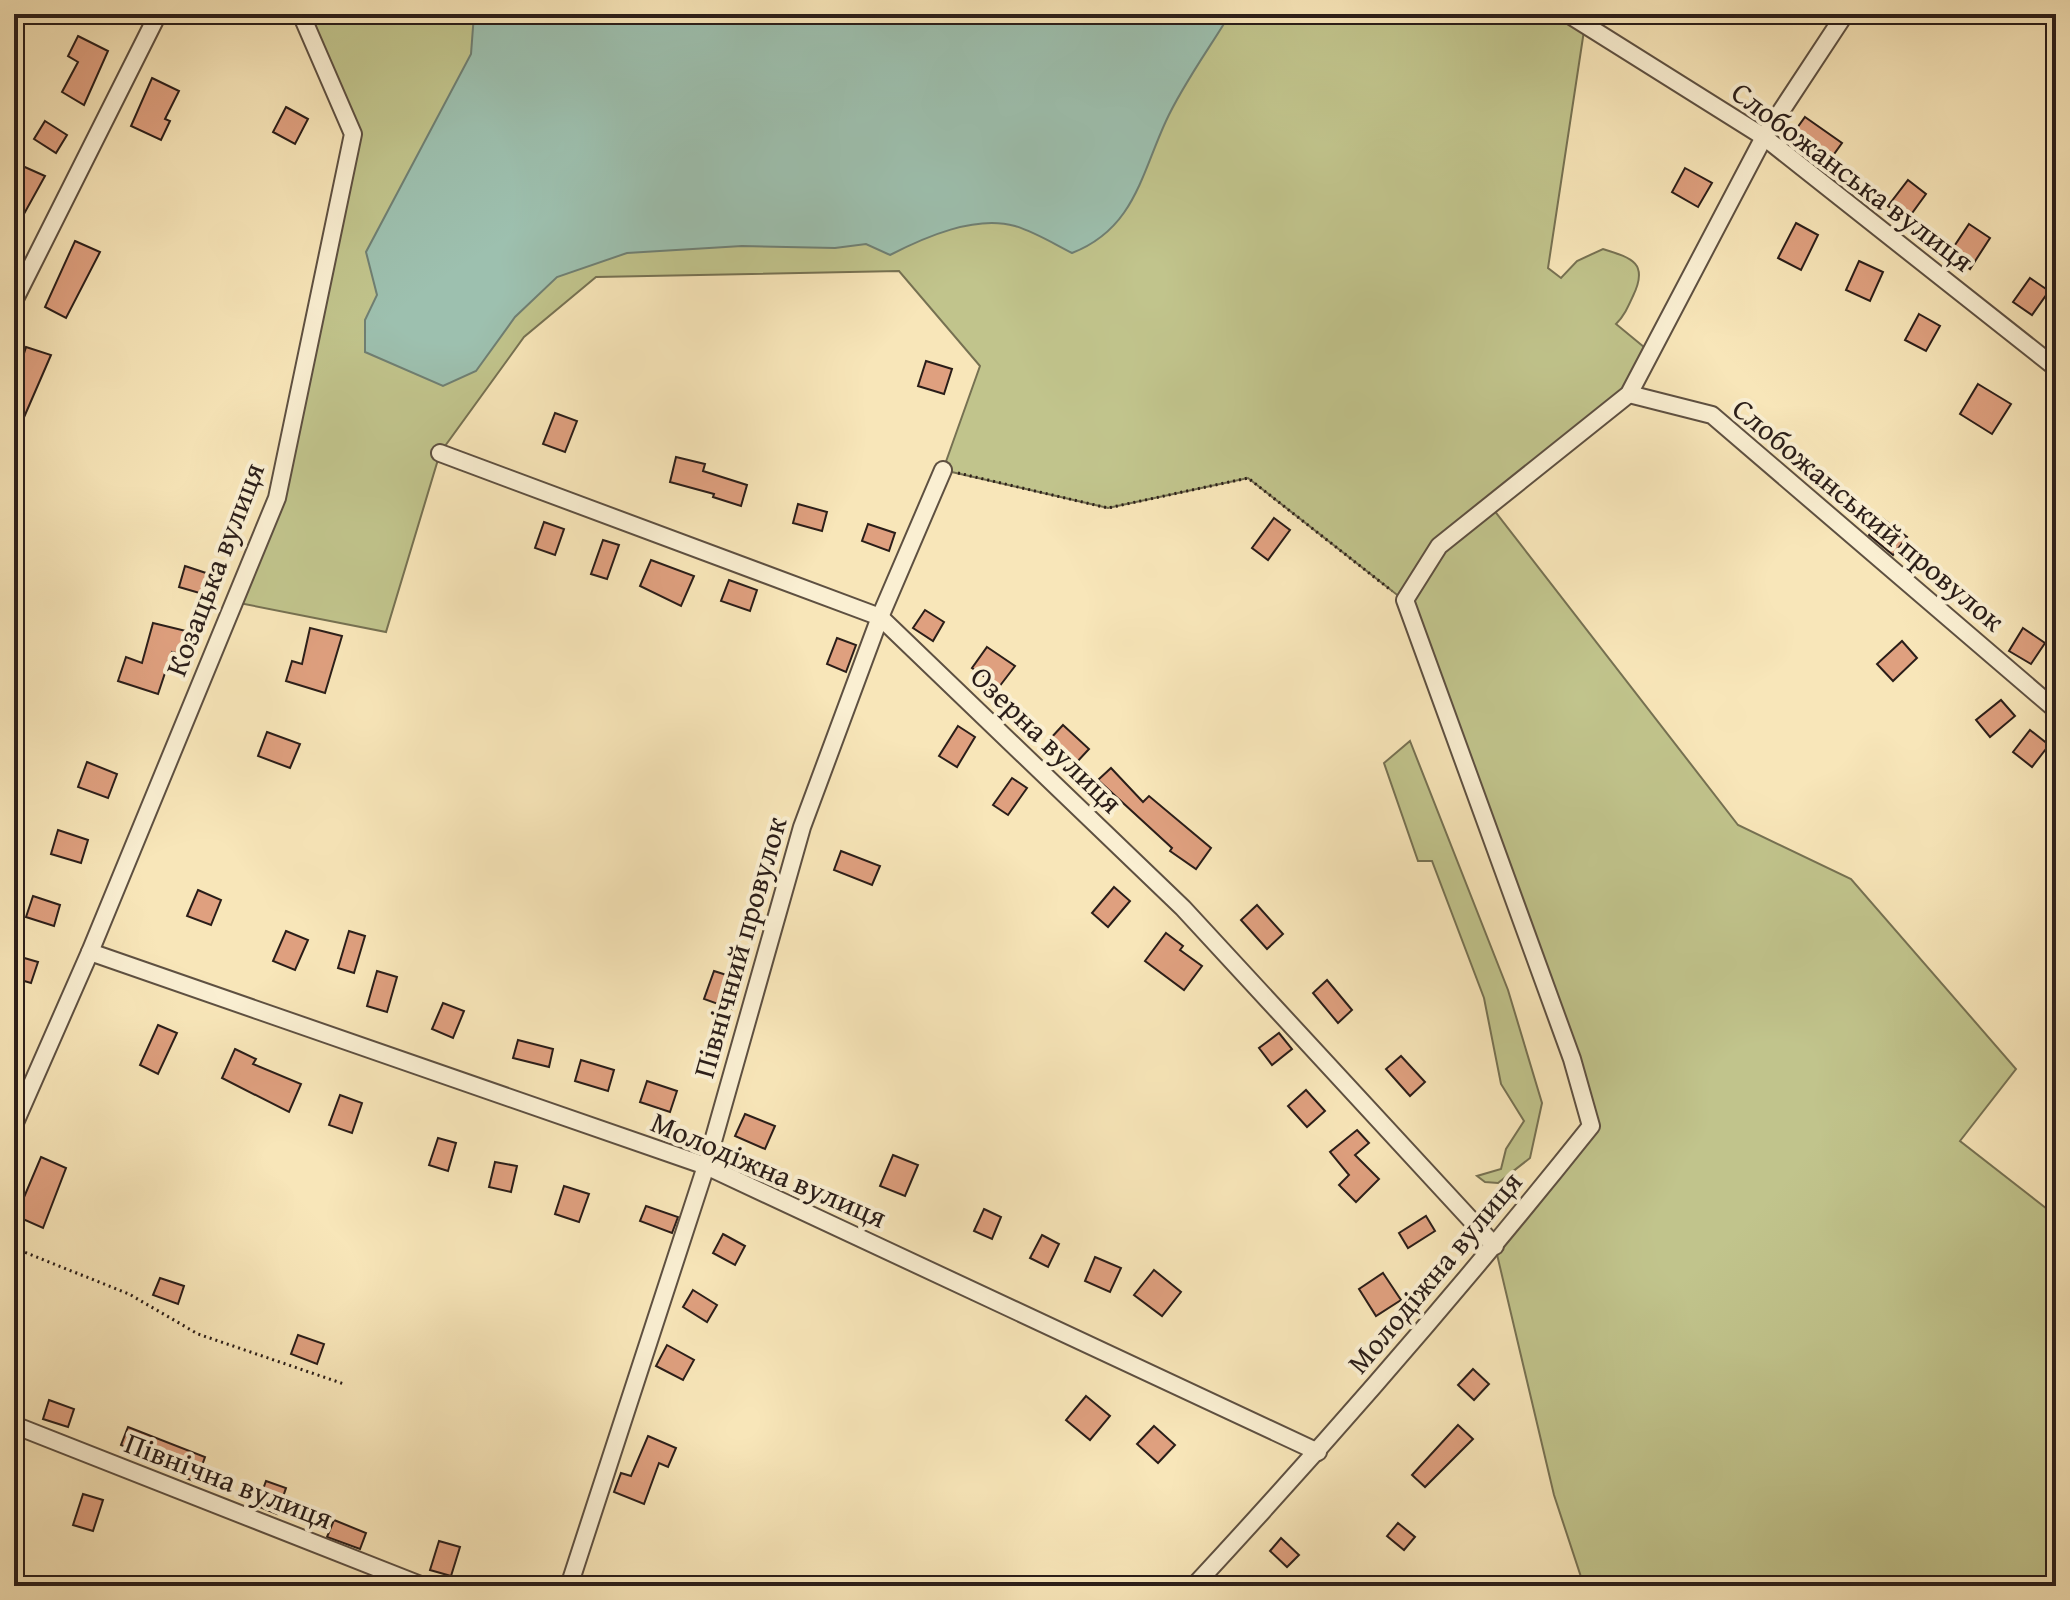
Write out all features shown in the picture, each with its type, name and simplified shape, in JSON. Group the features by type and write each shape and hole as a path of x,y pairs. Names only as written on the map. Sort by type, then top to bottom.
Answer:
{"street":[{"path":"14,301 158,14"},
{"name":"Козацька вулиця","path":"14,1125 90,952 277,498 353,134 301,14"},
{"name":"Слобожанська вулиця","path":"1568,14 1764,137 2056,368"},
{"path":"1405,600 1439,546 1629,394 1764,137 1845,14"},
{"name":"Слобожанський провулок","path":"1629,394 1712,415 2056,710"},
{"name":"Озерна вулиця","path":"440,453 880,617 1183,908 1495,1246"},
{"name":"Північний провулок","path":"569,1586 706,1166 802,827 880,617 943,470"},
{"name":"Молодіжна вулиця","path":"1194,1586 1318,1452 1495,1246 1591,1126 1572,1059 1405,600"},
{"name":"Молодіжна вулиця","path":"90,952 706,1166 1318,1452"},
{"name":"Північна вулиця","path":"14,1425 423,1586"}],"path":[{"path":"943,470 1108,508 1248,478 1405,600"},
{"path":"14,1248 129,1294 198,1334 344,1384"}],"green space":[{"path":"301,14 1568,14 1585,24 1548,268 1561,278 1577,261 1603,249 1629,259 1638,269 1639,276 1626,311 1616,324 1650,352 1629,394 1490,505 1738,825 1851,879 2016,1069 1960,1141 2056,1216 2056,1586 1584,1586 1554,1495 1495,1246 1591,1126 1405,601 1248,478 1108,508 943,470 980,366 899,271 596,277 524,337 440,453 386,632 234,602 277,498 353,135"},
{"path":"1410,741 1508,990 1542,1103 1530,1158 1498,1183 1485,1182 1477,1176 1501,1169 1506,1149 1524,1121 1501,1084 1484,998 1432,861 1418,861 1384,763"}],"shaded area":[{"path":"474,14 1230,14 1173,107 1142,180 1122,215 1093,243 1072,253 1030,231 1000,223 984,223 951,230 890,255 866,244 835,248 742,246 627,253 557,277 515,317 476,371 443,386 365,352 365,320 377,295 366,252 471,54"}],"building":[{"path":"78,36 108,51 84,105 62,92 78,62 68,56"},
{"path":"152,78 179,91 165,119 170,121 161,140 131,126"},
{"path":"286,107 308,119 295,144 273,132"},
{"path":"1805,117 1842,143 1829,161 1792,135"},
{"path":"45,121 67,135 56,153 34,139"},
{"path":"18,164 45,176 14,232 14,173"},
{"path":"1685,168 1712,183 1698,207 1672,192"},
{"path":"1908,180 1926,194 1907,220 1888,206"},
{"path":"1796,223 1818,235 1801,270 1778,258"},
{"path":"1969,224 1990,238 1970,269 1949,254"},
{"path":"75,241 100,252 66,318 45,307"},
{"path":"1859,261 1883,272 1870,301 1846,290"},
{"path":"2030,278 2049,291 2032,315 2013,302"},
{"path":"1919,314 1940,326 1926,351 1905,340"},
{"path":"26,347 51,355 15,438 14,386"},
{"path":"926,361 952,369 944,394 918,386"},
{"path":"1978,384 2011,404 1992,434 1960,414"},
{"path":"555,413 577,421 565,452 543,444"},
{"path":"676,457 705,464 703,471 747,485 741,506 713,497 714,494 670,482"},
{"path":"798,504 827,512 822,531 793,523"},
{"path":"1274,518 1290,530 1268,560 1252,548"},
{"path":"1882,518 1907,537 1893,555 1869,535"},
{"path":"544,522 564,529 555,555 535,548"},
{"path":"868,524 895,533 889,551 862,541"},
{"path":"603,540 619,545 607,579 591,574"},
{"path":"651,560 694,576 681,606 640,586"},
{"path":"185,566 209,574 203,594 179,587"},
{"path":"729,580 757,590 750,611 721,601"},
{"path":"925,610 944,622 933,641 913,628"},
{"path":"153,623 186,631 180,654 172,652 158,694 118,681 126,657 142,663"},
{"path":"310,628 342,636 325,693 286,681 292,661 302,664"},
{"path":"2023,628 2045,643 2031,664 2009,651"},
{"path":"837,638 856,645 846,672 827,664"},
{"path":"1902,641 1917,658 1893,681 1877,664"},
{"path":"987,647 1015,666 999,687 972,668"},
{"path":"2001,700 2015,716 1990,737 1976,720"},
{"path":"1063,725 1089,749 1076,763 1050,739"},
{"path":"958,726 975,737 957,767 939,756"},
{"path":"2030,730 2049,745 2032,767 2013,752"},
{"path":"267,732 300,744 290,768 258,756"},
{"path":"87,762 117,774 108,798 78,787"},
{"path":"1111,768 1143,802 1149,796 1211,848 1196,869 1170,851 1172,848 1098,780"},
{"path":"1012,778 1027,788 1008,815 993,805"},
{"path":"58,830 88,840 81,863 51,854"},
{"path":"841,851 880,866 872,885 834,870"},
{"path":"1114,887 1130,901 1108,927 1092,913"},
{"path":"198,890 221,900 211,925 187,916"},
{"path":"33,896 60,905 54,926 26,917"},
{"path":"1257,905 1283,934 1267,949 1241,920"},
{"path":"286,931 308,940 295,970 273,961"},
{"path":"349,931 365,936 354,973 338,968"},
{"path":"1166,933 1183,946 1180,950 1202,966 1184,990 1145,961"},
{"path":"14,955 38,962 31,983 14,978"},
{"path":"377,971 397,977 387,1012 367,1006"},
{"path":"714,971 742,980 732,1009 704,999"},
{"path":"1327,980 1352,1010 1338,1023 1313,993"},
{"path":"443,1003 464,1011 453,1038 432,1029"},
{"path":"158,1025 177,1033 158,1074 140,1065"},
{"path":"1279,1033 1292,1049 1272,1065 1259,1048"},
{"path":"518,1040 553,1049 549,1067 513,1058"},
{"path":"235,1049 256,1059 253,1064 301,1084 289,1112 222,1078"},
{"path":"1401,1056 1425,1082 1410,1096 1386,1069"},
{"path":"581,1060 614,1070 608,1091 575,1081"},
{"path":"647,1081 677,1091 670,1112 640,1102"},
{"path":"1306,1090 1325,1111 1307,1127 1288,1106"},
{"path":"340,1095 362,1103 352,1133 329,1125"},
{"path":"745,1114 775,1126 765,1149 735,1136"},
{"path":"1357,1130 1369,1143 1355,1155 1379,1179 1356,1202 1339,1185 1349,1175 1330,1152"},
{"path":"438,1138 456,1143 448,1171 429,1165"},
{"path":"893,1155 918,1165 905,1196 880,1186"},
{"path":"41,1157 66,1168 43,1228 16,1216"},
{"path":"495,1162 517,1166 511,1192 489,1187"},
{"path":"564,1186 589,1194 579,1222 555,1214"},
{"path":"646,1206 678,1217 672,1233 640,1221"},
{"path":"984,1209 1001,1217 992,1239 974,1231"},
{"path":"1426,1216 1435,1231 1408,1248 1399,1233"},
{"path":"723,1234 745,1246 735,1265 713,1253"},
{"path":"1042,1235 1059,1244 1048,1267 1030,1258"},
{"path":"1095,1257 1121,1268 1110,1292 1085,1281"},
{"path":"1154,1270 1181,1292 1162,1316 1134,1295"},
{"path":"1383,1273 1401,1300 1376,1316 1359,1289"},
{"path":"160,1278 184,1286 178,1304 153,1295"},
{"path":"693,1290 717,1305 707,1322 683,1307"},
{"path":"298,1335 324,1344 317,1364 291,1354"},
{"path":"667,1345 694,1360 683,1380 656,1366"},
{"path":"1473,1369 1489,1384 1474,1400 1458,1385"},
{"path":"1086,1396 1110,1416 1090,1440 1066,1420"},
{"path":"49,1400 74,1409 68,1427 43,1419"},
{"path":"1458,1425 1473,1439 1425,1487 1412,1475"},
{"path":"1154,1426 1175,1445 1158,1463 1137,1444"},
{"path":"128,1427 205,1457 196,1482 173,1473 175,1468 121,1445"},
{"path":"648,1436 676,1448 668,1467 659,1463 644,1504 614,1492 621,1473 631,1476"},
{"path":"266,1481 286,1488 277,1514 257,1506"},
{"path":"83,1494 103,1500 93,1531 73,1525"},
{"path":"334,1520 366,1533 360,1549 327,1537"},
{"path":"1398,1523 1415,1537 1404,1550 1387,1536"},
{"path":"1281,1538 1299,1555 1287,1567 1270,1551"},
{"path":"439,1541 460,1547 451,1576 430,1570"}]}
